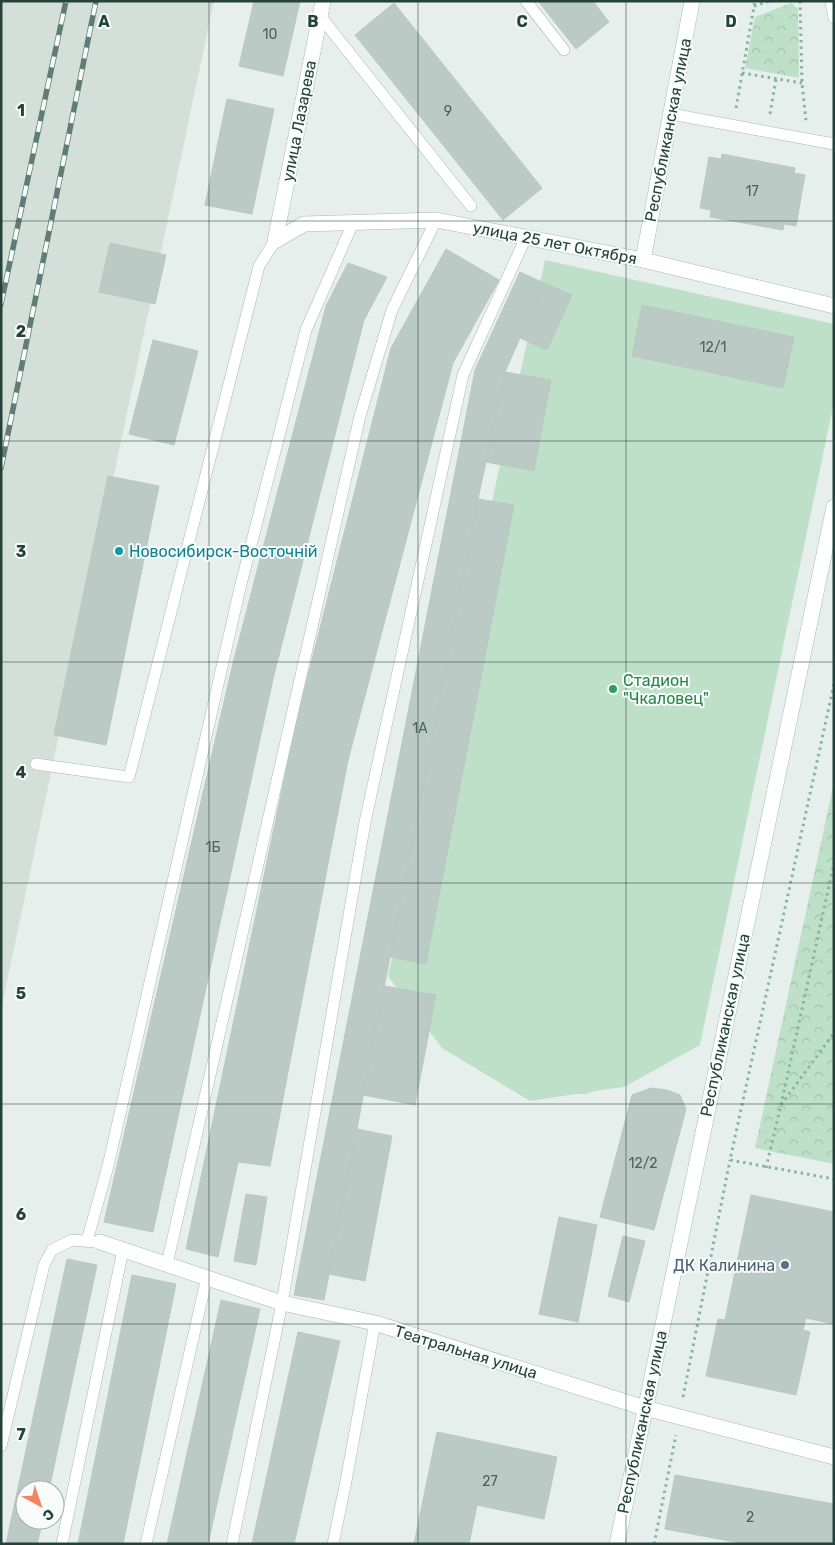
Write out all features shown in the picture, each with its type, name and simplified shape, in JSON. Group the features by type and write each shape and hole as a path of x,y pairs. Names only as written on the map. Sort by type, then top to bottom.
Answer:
{"street":[{"name":"Республиканская улица","path":"643,260 692,1"},
{"name":"улица Лазарева","path":"275,241 322,8"},
{"name":"улица 25 лет Октября","path":"275,241 304,224 436,220 643,260 834,306"},
{"name":"Республиканская улица","path":"617,1544 834,507"},
{"name":"Театральная улица","path":"94,1241 282,1302 375,1324 645,1408 834,1457"}],"lane":[{"path":"526,1 564,50"},
{"path":"832,1 834,18"},
{"path":"322,8 471,206"},
{"path":"670,114 834,144"},
{"path":"167,1264 360,416 392,310 436,220"},
{"path":"1,1446 44,1265 52,1250 72,1240 94,1241 108,1166 240,588 306,330 353,222"},
{"path":"232,1544 282,1302 365,822 463,375 526,237"},
{"path":"36,764 129,777 259,266 275,241"},
{"path":"62,1544 124,1250"},
{"path":"146,1544 207,1278"},
{"path":"333,1544 375,1324"}],"path":[{"path":"736,107 755,4 770,1"},
{"path":"800,1 802,84 806,119"},
{"path":"742,73 802,84"},
{"path":"770,115 776,79"},
{"path":"654,1544 730,1160 834,684"},
{"path":"766,1168 834,863"},
{"path":"781,1104 834,1033"},
{"path":"730,1160 834,1179"}],"shaded area":[{"path":"1,1 214,1 1,1010"}],"green space":[{"path":"791,3 798,9 799,78 745,68 755,17"},
{"name":"Стадион \"Чкаловец\"","path":"545,260 834,324 834,402 700,1045 624,1087 530,1101 442,1048 388,976"},
{"path":"834,782 834,1164 755,1148"}],"building":[{"path":"254,1 300,1 283,76 239,66"},
{"path":"538,1 593,1 609,22 576,49"},
{"path":"394,3 542,188 503,220 355,35"},
{"path":"227,99 274,109 252,214 205,205"},
{"path":"722,154 795,168 794,173 805,175 796,226 784,224 783,230 710,217 711,210 700,208 709,157 721,159"},
{"path":"110,243 166,255 155,304 99,292"},
{"path":"446,249 499,280 453,363 348,760 270,1166 238,1162 218,1257 186,1249 296,723 391,348"},
{"path":"348,263 387,277 364,320 273,679 153,1232 104,1222 233,663 326,306"},
{"path":"520,272 544,283 505,372 478,499 324,1300 294,1295 475,370"},
{"path":"544,283 572,295 547,350 520,338"},
{"path":"642,305 794,337 783,388 632,356"},
{"path":"153,340 198,351 174,445 129,434"},
{"path":"505,372 551,380 534,471 486,462"},
{"name":"Новосибирск-Восточній","path":"108,476 159,486 106,745 54,735"},
{"path":"478,499 514,505 426,964 390,957"},
{"path":"384,986 436,995 415,1105 363,1095"},
{"path":"651,1088 667,1090 680,1095 686,1109 654,1230 600,1217 632,1095"},
{"path":"357,1129 392,1136 365,1281 329,1274"},
{"path":"246,1194 267,1197 256,1265 234,1261"},
{"name":"ДК Калинина","path":"751,1195 834,1212 834,1324 806,1318 803,1330 810,1332 796,1395 706,1376 718,1319 725,1320"},
{"path":"559,1217 597,1225 578,1322 539,1314"},
{"path":"623,1236 645,1241 629,1302 608,1296"},
{"path":"67,1259 97,1265 51,1480 20,1480"},
{"path":"132,1275 176,1284 123,1544 78,1544"},
{"path":"221,1300 260,1309 208,1544 167,1544"},
{"path":"298,1332 340,1341 294,1544 252,1544"},
{"path":"437,1432 557,1457 544,1519 477,1505 469,1544 414,1544"},
{"path":"675,1475 834,1504 834,1544 746,1544 665,1529"},
{"path":"15,1502 15,1530 40,1530 37,1544 6,1544"}],"railway":[{"path":"1,304 66,1"},
{"path":"1,468 96,1"}],"place":[{"name":"Новосибирск-Восточній","path":"119,551"},
{"name":"Стадион \"Чкаловец\"","path":"613,689"},
{"name":"ДК Калинина","path":"785,1265"}]}
